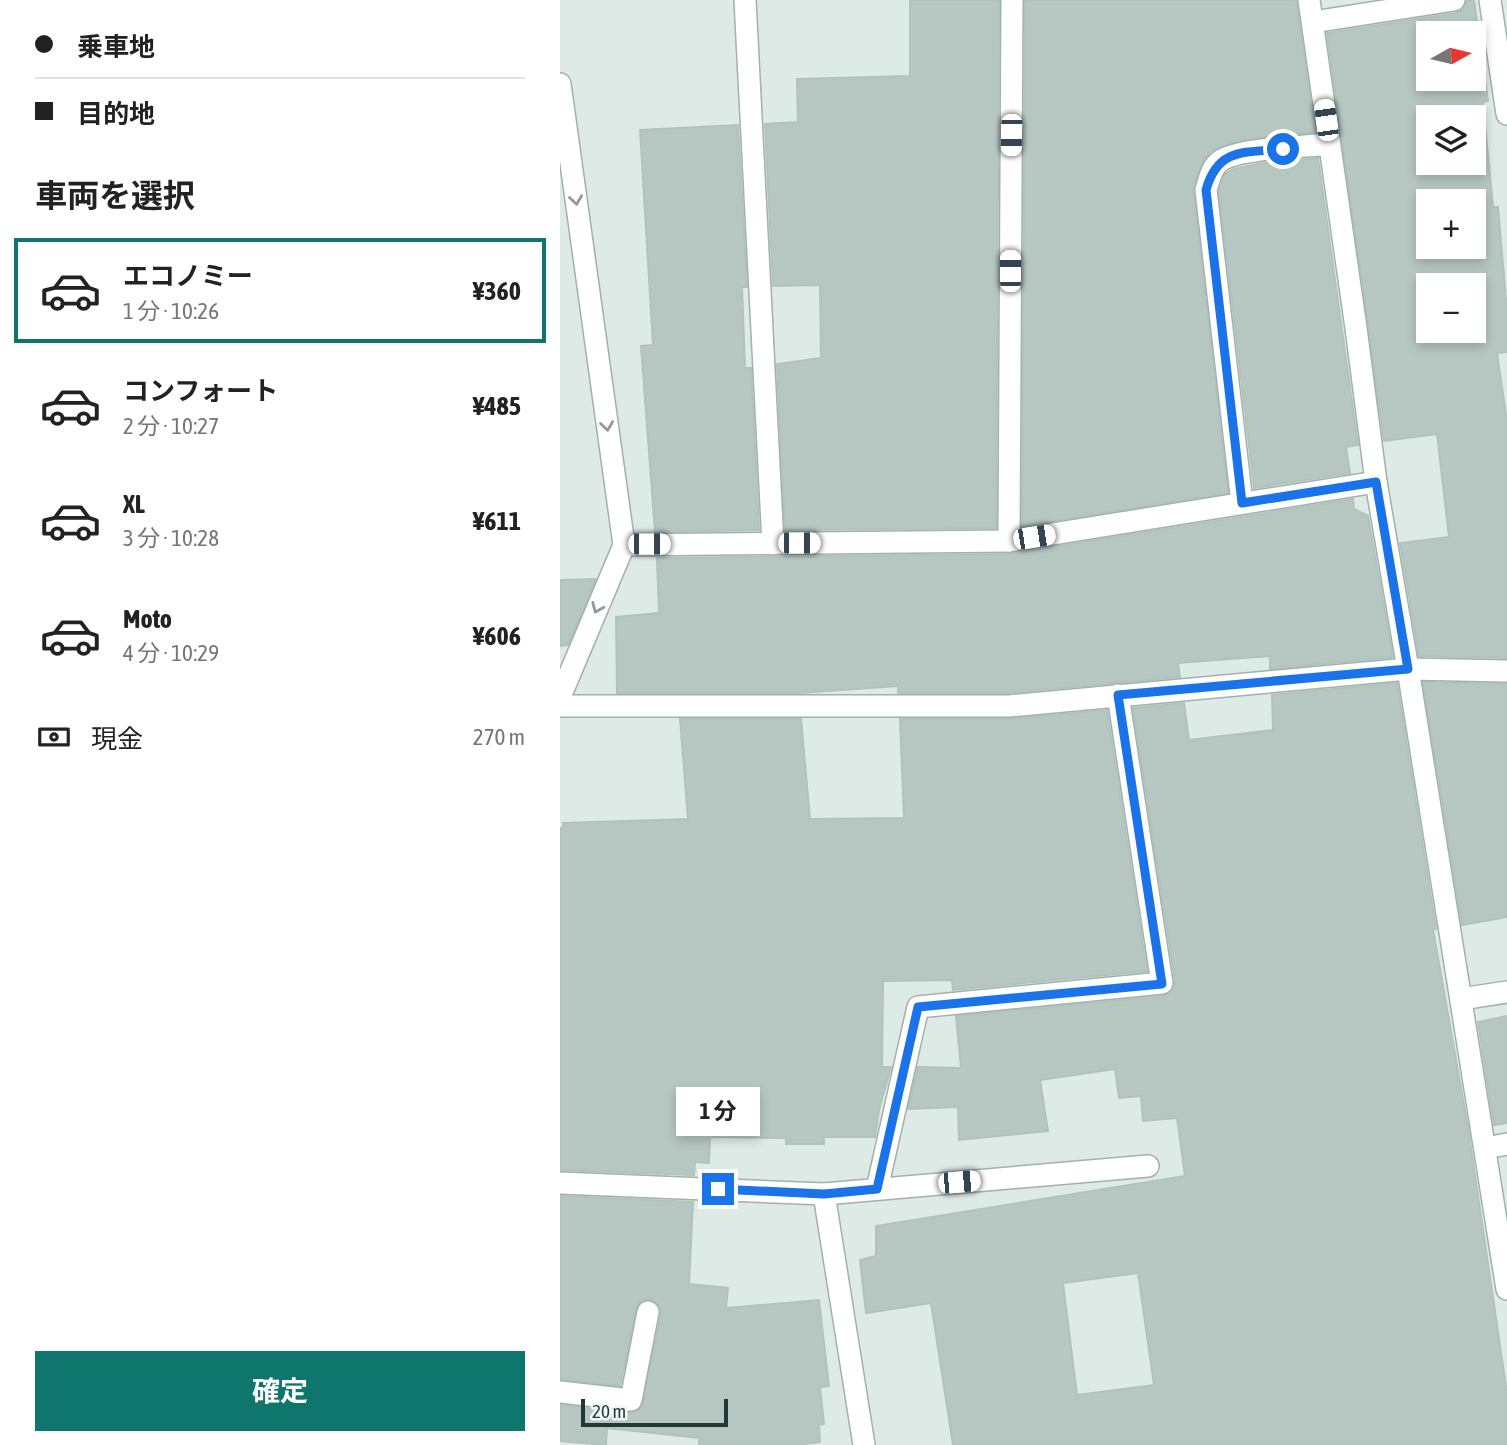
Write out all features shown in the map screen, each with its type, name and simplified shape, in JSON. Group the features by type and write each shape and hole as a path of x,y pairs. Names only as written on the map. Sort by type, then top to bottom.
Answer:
{"street":[{"path":"745,0 773,544"},
{"path":"1009,541 1012,0"},
{"path":"1309,0 1376,482 1507,1289"},
{"path":"1312,22 1454,0"},
{"path":"1490,0 1507,114"},
{"path":"560,84 624,545 560,696"},
{"path":"1242,503 1206,190 1210,174 1219,162 1237,154 1329,144"},
{"path":"624,545 1009,541 1376,482"},
{"path":"560,706 1009,706 1408,669 1507,671"},
{"path":"877,1189 918,1007 1162,984 1118,695"},
{"path":"1461,999 1507,992"},
{"path":"1485,1148 1507,1144"},
{"path":"560,1182 824,1194 1148,1166"},
{"path":"824,1194 864,1445"},
{"path":"560,1392 631,1400 648,1312"}],"building":[{"path":"910,0 999,0 996,528 785,530 777,364 821,358 820,285 773,286 765,124 798,122 797,79 910,76"},
{"path":"1025,0 1296,0 1315,132 1255,138 1223,145 1211,151 1204,159 1193,187 1228,493 1022,526"},
{"path":"1467,0 1474,0 1477,21 1416,21 1416,91 1486,91 1486,87 1488,101 1483,102 1483,105 1416,105 1416,175 1486,175 1486,134 1493,207 1498,207 1507,311 1507,352 1497,353 1507,421 1507,658 1419,656 1400,543 1449,537 1437,434 1384,441 1327,33 1463,10"},
{"path":"738,125 747,287 742,287 745,368 751,368 759,530 655,532 641,346 653,345 640,130"},
{"path":"1318,158 1358,445 1346,447 1350,473 1254,488 1219,191 1225,174 1234,169"},
{"path":"1353,499 1354,509 1368,516 1393,657 1270,669 1270,656 1178,663 1180,677 1008,693 898,693 898,686 800,693 617,693 616,617 659,613 657,558 1009,554"},
{"path":"596,579 568,645 560,646 560,580"},
{"path":"1423,682 1507,684 1507,917 1462,925"},
{"path":"1397,683 1507,1393 1507,1445 953,1445 931,1303 866,1313 860,1260 876,1256 876,1226 1185,1176 1177,1118 1143,1121 1141,1096 1119,1098 1115,1069 1040,1080 1048,1131 959,1140 958,1107 908,1109 918,1067 961,1068 956,1016 1163,996 1174,989 1175,981 1133,708 1184,703 1189,740 1273,730 1272,695","holes":["1138,1273 1154,1385 1077,1395 1063,1283"]},
{"path":"1107,710 1147,971 953,990 952,980 883,981 882,1067 891,1067 879,1110 875,1137 824,1137 824,1144 786,1144 786,1138 710,1137 709,1163 695,1162 694,1175 560,1170 560,828 563,828 563,823 688,819 680,719 801,719 810,819 904,818 900,719 1009,719"},
{"path":"1507,1016 1507,1123 1494,1125 1478,1022"},
{"path":"560,1196 693,1202 689,1284 728,1288 726,1308 819,1300 829,1386 820,1387 824,1424 819,1425 820,1442 797,1445 699,1445 699,1438 607,1428 606,1445 560,1441 560,1405 630,1413 641,1408 661,1314 660,1307 651,1299 638,1304 620,1386 560,1379"}],"route":[{"path":"718,1189 824,1194 877,1189 918,1007 1162,984 1118,695 1408,669 1376,482 1242,503 1206,190 1210,174 1219,162 1237,154 1283,149"}]}
